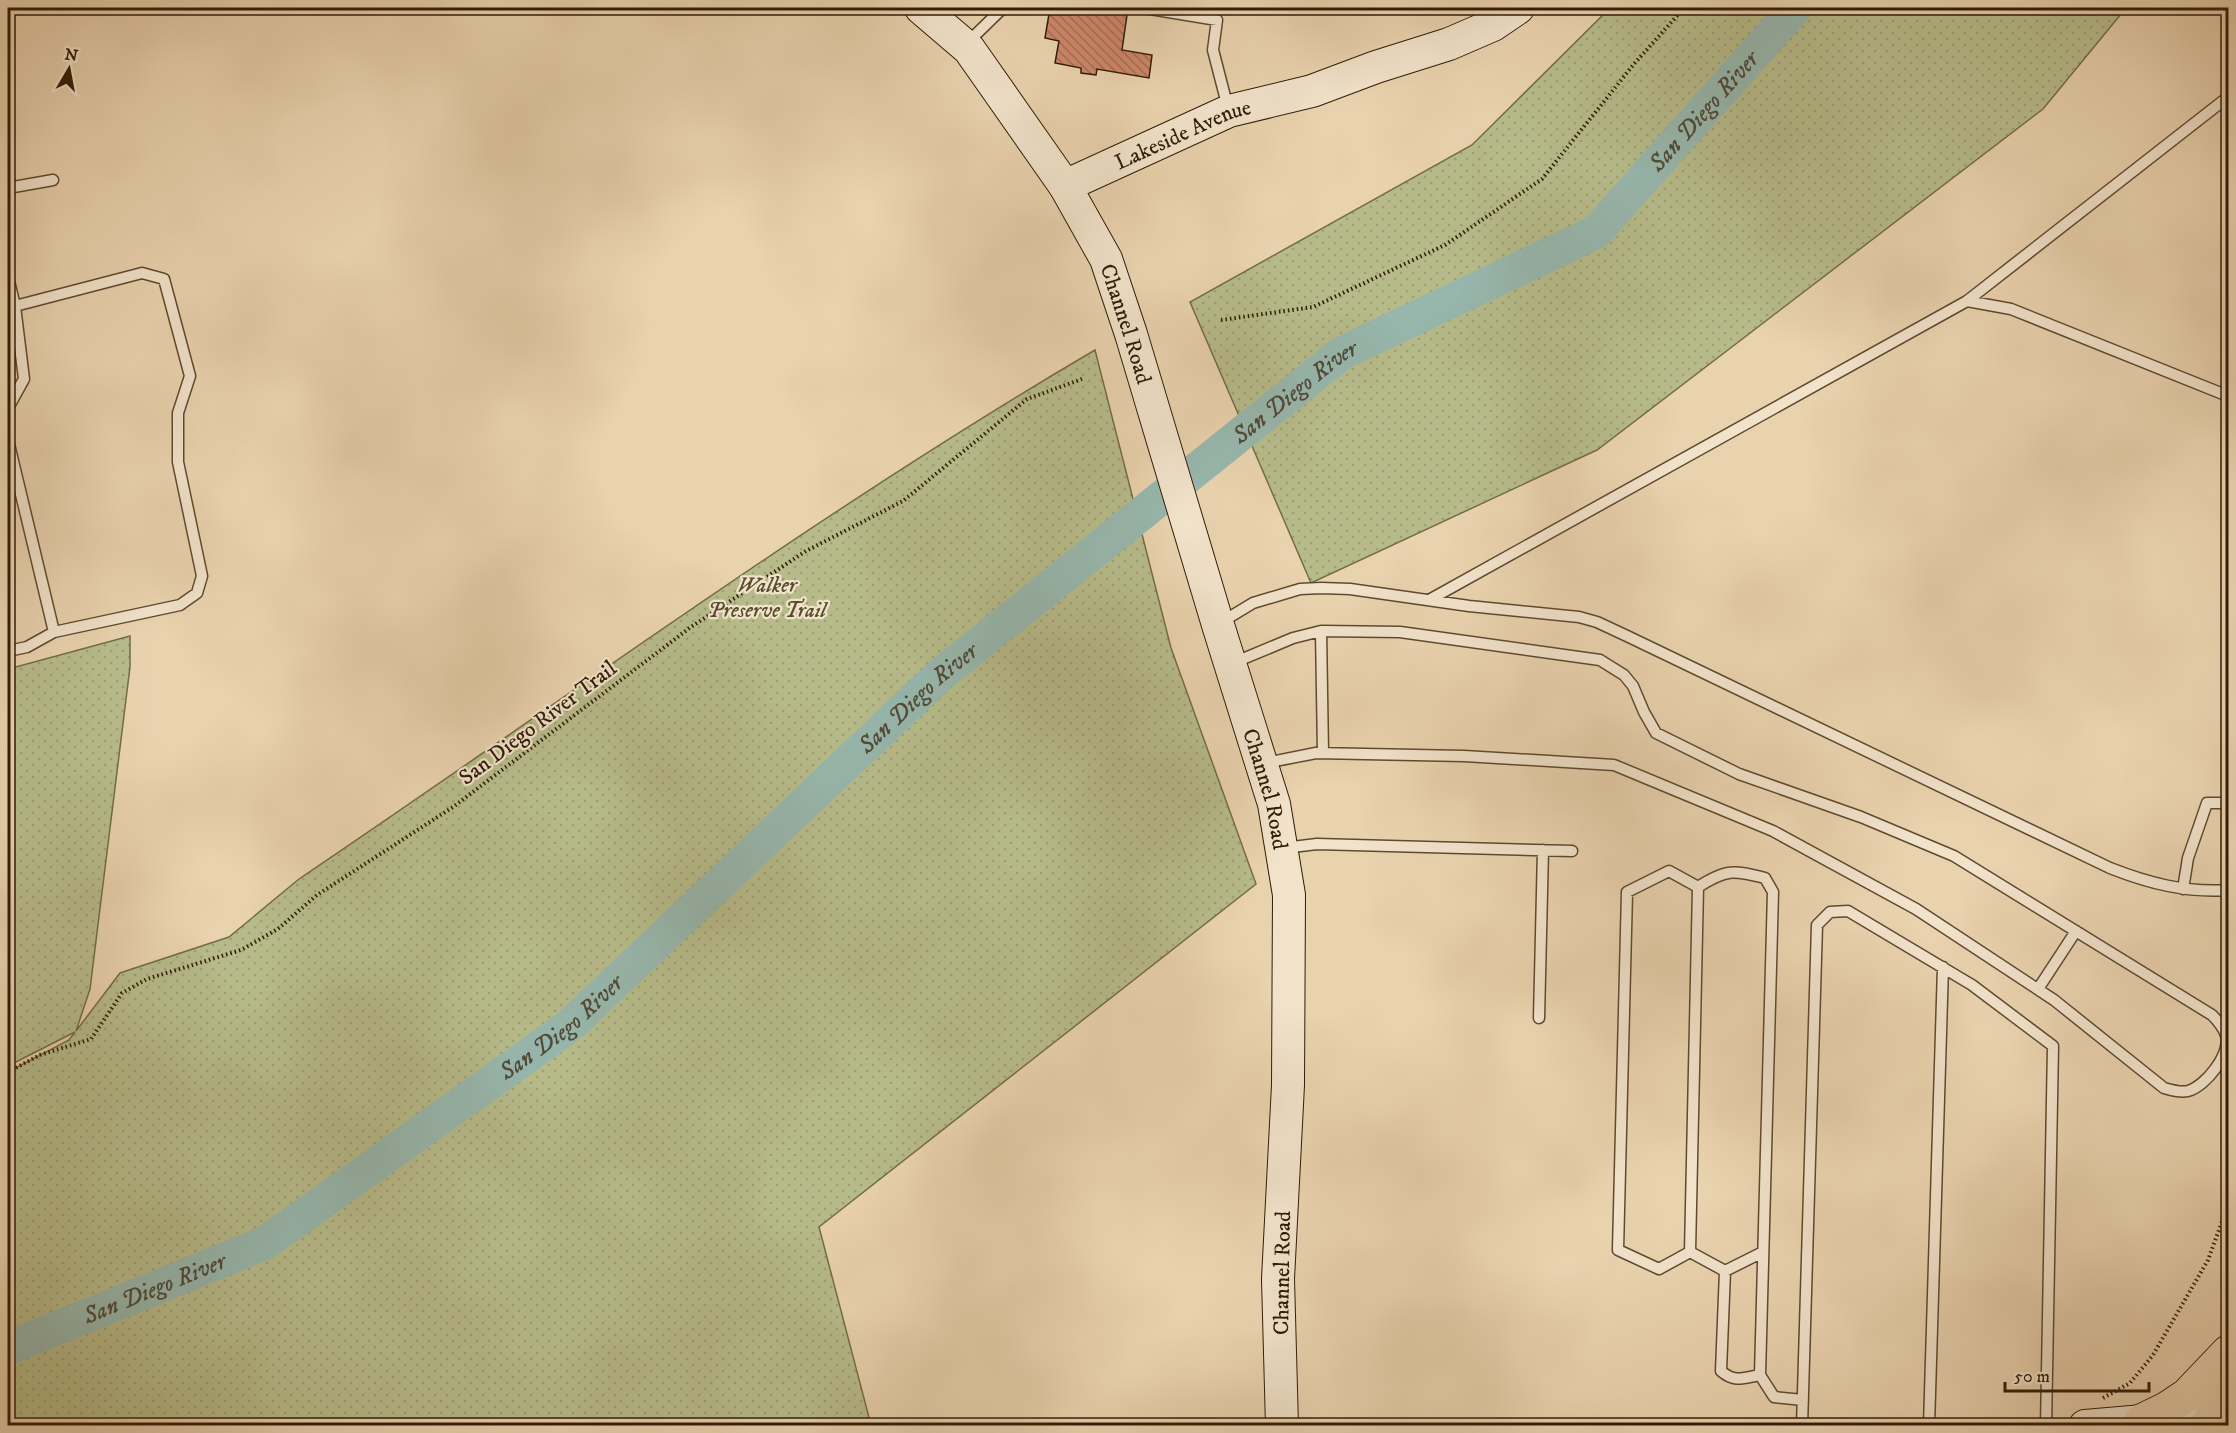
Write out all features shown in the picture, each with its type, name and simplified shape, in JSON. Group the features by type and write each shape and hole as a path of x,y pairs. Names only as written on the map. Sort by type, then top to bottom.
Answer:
{"main road":[{"path":"921,8 964,45 1065,186"},
{"name":"Lakeside Avenue","path":"1065,186 1229,111 1312,91 1376,67 1449,44 1493,24 1518,8"},
{"name":"Channel Road","path":"1065,186 1106,259 1274,804 1289,895 1288,1085 1278,1279 1282,1425"},
{"path":"2141,1421 2166,1410 2187,1395 2229,1352"},
{"path":"2090,1414 2141,1421 2219,1415"}],"lane":[{"path":"964,45 1003,8"},
{"path":"1144,8 1217,20 1213,50 1229,111"},
{"path":"1428,600 1967,301 2229,97"},
{"path":"8,188 53,180"},
{"path":"8,651 27,647 54,632 180,605 197,593 202,576 178,462 178,413 189,376 165,279 142,273 15,306"},
{"path":"8,284 15,306 24,379 8,408"},
{"path":"1967,301 2011,309 2229,396"},
{"path":"8,440 54,632"},
{"path":"1218,625 1253,603 1300,589 1350,589 1579,617 1597,622 2109,868 2146,882 2183,889 2229,890"},
{"path":"1321,631 1323,753"},
{"path":"1230,664 1293,638 1321,631 1400,632 1600,660 1624,675 1633,686 1656,733 1739,774 1861,817 1954,856 2212,1015 2222,1026 2226,1036 2226,1047 2222,1059 2213,1071 2188,1091 2164,1088 2054,1000 1916,909 1773,831 1614,765 1464,756 1323,753 1261,764"},
{"path":"2183,889 2188,858 2207,803 2229,803"},
{"path":"1281,849 1317,844 1572,851"},
{"path":"1539,1018 1543,850"},
{"path":"1690,1252 1659,1269 1618,1250 1627,892 1669,871 1698,887"},
{"path":"1698,887 1718,874 1739,872 1765,879 1773,892 1760,1375 1774,1397 1803,1400"},
{"path":"1690,1252 1698,887"},
{"path":"1802,1425 1817,925 1830,912 1848,911 1972,985 2053,1046 2046,1425"},
{"path":"2038,989 2076,931"},
{"path":"1929,1425 1943,967"},
{"path":"1690,1252 1725,1271"},
{"path":"1725,1271 1763,1252"},
{"path":"1725,1271 1721,1371 1728,1378 1738,1380 1760,1375"}],"path":[{"path":"1221,320 1313,307 1445,245 1542,179 1634,64 1684,8"},
{"name":"San Diego River Trail","path":"8,1072 40,1055 91,1039 122,993 147,979 240,950 278,929 317,895 453,807 691,627 806,552 903,501 1027,399 1082,379"},
{"path":"2090,1414 2130,1383 2153,1355 2208,1260 2223,1219 2229,1211"}],"green space":[{"path":"1610,8 2126,8 2043,109 1597,450 1311,583 1190,302 1472,145"},
{"name":"Walker Preserve Trail","path":"1095,350 1171,648 1256,884 819,1227 871,1425 8,1425 8,1072 69,1040 75,1032 8,1066 8,669 130,636 130,667 90,989 76,1031 120,973 229,937 299,879 693,608 892,476"}],"building":[{"path":"1050,8 1128,8 1122,50 1152,55 1149,78 1097,69 1096,75 1081,73 1081,68 1055,63 1059,41 1045,38"}],"waterway":[{"name":"San Diego River","path":"8,1348 265,1243 568,1027 940,675 1342,353 1596,232 1795,8"}]}
